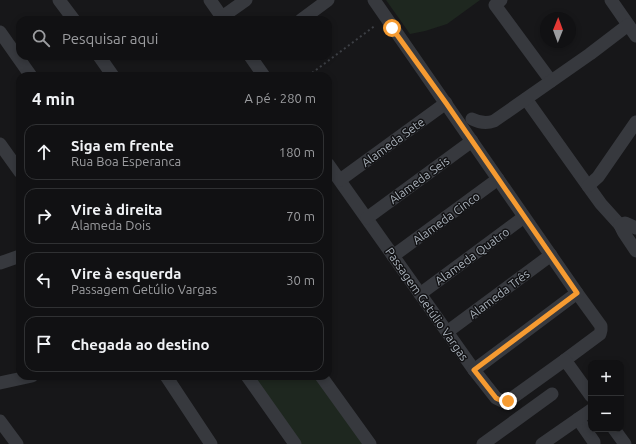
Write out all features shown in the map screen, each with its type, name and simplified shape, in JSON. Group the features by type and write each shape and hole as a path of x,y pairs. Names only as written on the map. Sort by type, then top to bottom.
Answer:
{"street":[{"path":"59,0 71,16"},
{"path":"210,0 221,16"},
{"path":"227,16 246,0"},
{"path":"306,16 328,0"},
{"path":"374,0 577,293 474,370"},
{"path":"501,0 495,5 551,81"},
{"path":"611,0 636,36"},
{"path":"472,119 483,123 494,121 590,54 628,25"},
{"path":"0,32 16,55"},
{"path":"20,60 28,72"},
{"path":"102,60 110,72"},
{"path":"254,60 261,72"},
{"path":"526,99 601,204 620,225 636,251"},
{"name":"Alameda Sete","path":"340,180 446,103"},
{"path":"588,186 598,177 636,122"},
{"name":"Alameda Seis","path":"367,218 472,141"},
{"path":"0,144 16,166"},
{"name":"Passagem Getúlio Vargas","path":"332,169 474,370 496,398 502,401 508,401 600,334 602,330 601,326 577,293"},
{"name":"Alameda Cinco","path":"393,256 498,179"},
{"name":"Alameda Quatro","path":"420,294 524,217"},
{"path":"620,225 625,224 636,228"},
{"name":"Alameda Três","path":"447,332 550,255"},
{"path":"0,263 16,257"},
{"path":"565,360 588,392"},
{"path":"0,382 16,379"},
{"path":"169,380 210,444"},
{"path":"250,380 295,444"},
{"path":"324,380 370,444"},
{"path":"483,444 552,394"},
{"path":"542,444 588,412"},
{"path":"578,419 594,444"},
{"path":"0,421 17,444"},
{"path":"616,432 625,444"}],"path":[{"path":"332,58 386,18"},
{"path":"313,72 330,60"}],"shaded area":[{"path":"386,0 480,0 447,24 410,34"},
{"path":"255,380 317,380 363,444 301,444"}],"route":[{"path":"392,28 446,103 577,293 474,370 496,398 502,401 508,401"}]}
